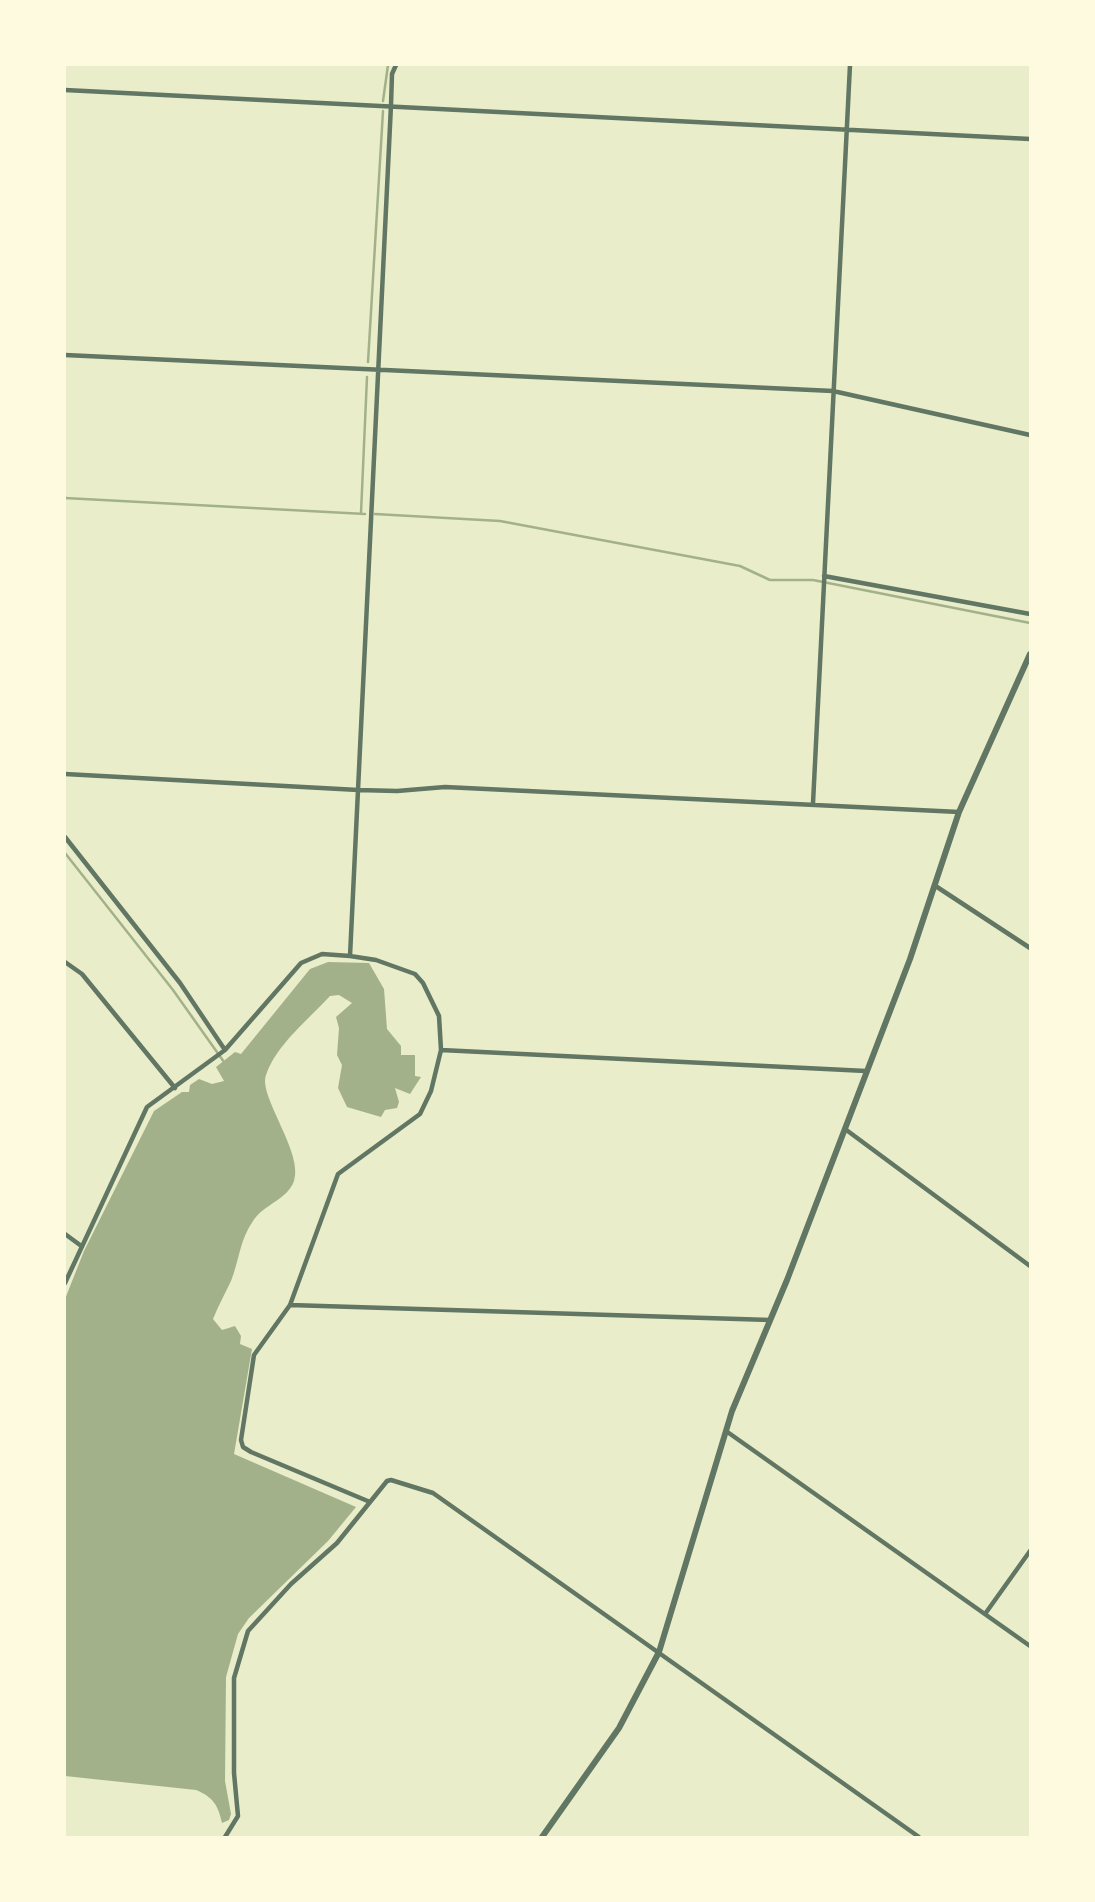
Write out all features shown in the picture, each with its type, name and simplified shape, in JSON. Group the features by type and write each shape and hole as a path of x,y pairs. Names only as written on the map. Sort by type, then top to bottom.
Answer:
{"street":[{"path":"350,956 392,74 396,65"},
{"path":"813,803 850,65"},
{"path":"65,90 1030,139"},
{"path":"65,355 833,391 1030,435"},
{"path":"824,578 1030,614"},
{"path":"542,1837 619,1728 659,1652 726,1431 910,959 959,812 1030,654"},
{"path":"65,774 358,790 397,791 445,787 959,812"},
{"path":"65,837 180,983 223,1051"},
{"path":"933,884 1030,948"},
{"path":"65,1283 80,1245 147,1107 223,1051 301,963 322,954 350,956 376,960 415,974 423,983 439,1016 441,1050 431,1091 420,1114 338,1174 290,1305 254,1355 242,1430 243,1447 370,1502"},
{"path":"65,962 82,974 175,1088"},
{"path":"441,1050 866,1071"},
{"path":"844,1129 1030,1266"},
{"path":"65,1234 80,1245"},
{"path":"290,1305 770,1320"},
{"path":"726,1431 1030,1646"},
{"path":"225,1837 238,1816 234,1773 234,1678 248,1631 291,1584 337,1543 391,1480 433,1493 919,1837"},
{"path":"985,1614 1030,1551"}],"shaded area":[{"path":"328,962 369,963 384,989 387,1029 401,1046 401,1055 415,1055 415,1076 421,1077 410,1094 395,1088 399,1102 397,1108 385,1110 381,1117 347,1107 338,1088 342,1065 337,1055 339,1028 336,1017 352,1003 339,995 330,996 294,1033 277,1053 266,1075 268,1096 293,1156 294,1181 286,1193 263,1210 249,1228 231,1281 213,1319 222,1330 235,1326 241,1336 240,1344 252,1349 234,1454 356,1507 328,1541 249,1618 238,1634 226,1677 225,1781 231,1814 229,1820 222,1823 214,1802 196,1790 65,1776 65,1299 84,1251 154,1111 182,1092 189,1092 190,1085 199,1079 212,1084 224,1081 216,1067 235,1052 241,1054 310,969"}],"waterway":[{"path":"383,101 388,65"},
{"path":"368,362 383,111"},
{"path":"361,513 367,377"},
{"path":"65,498 365,514"},
{"path":"375,514 500,521 740,566 770,580 813,580 1030,623"},
{"path":"65,853 173,990 224,1062"}]}
